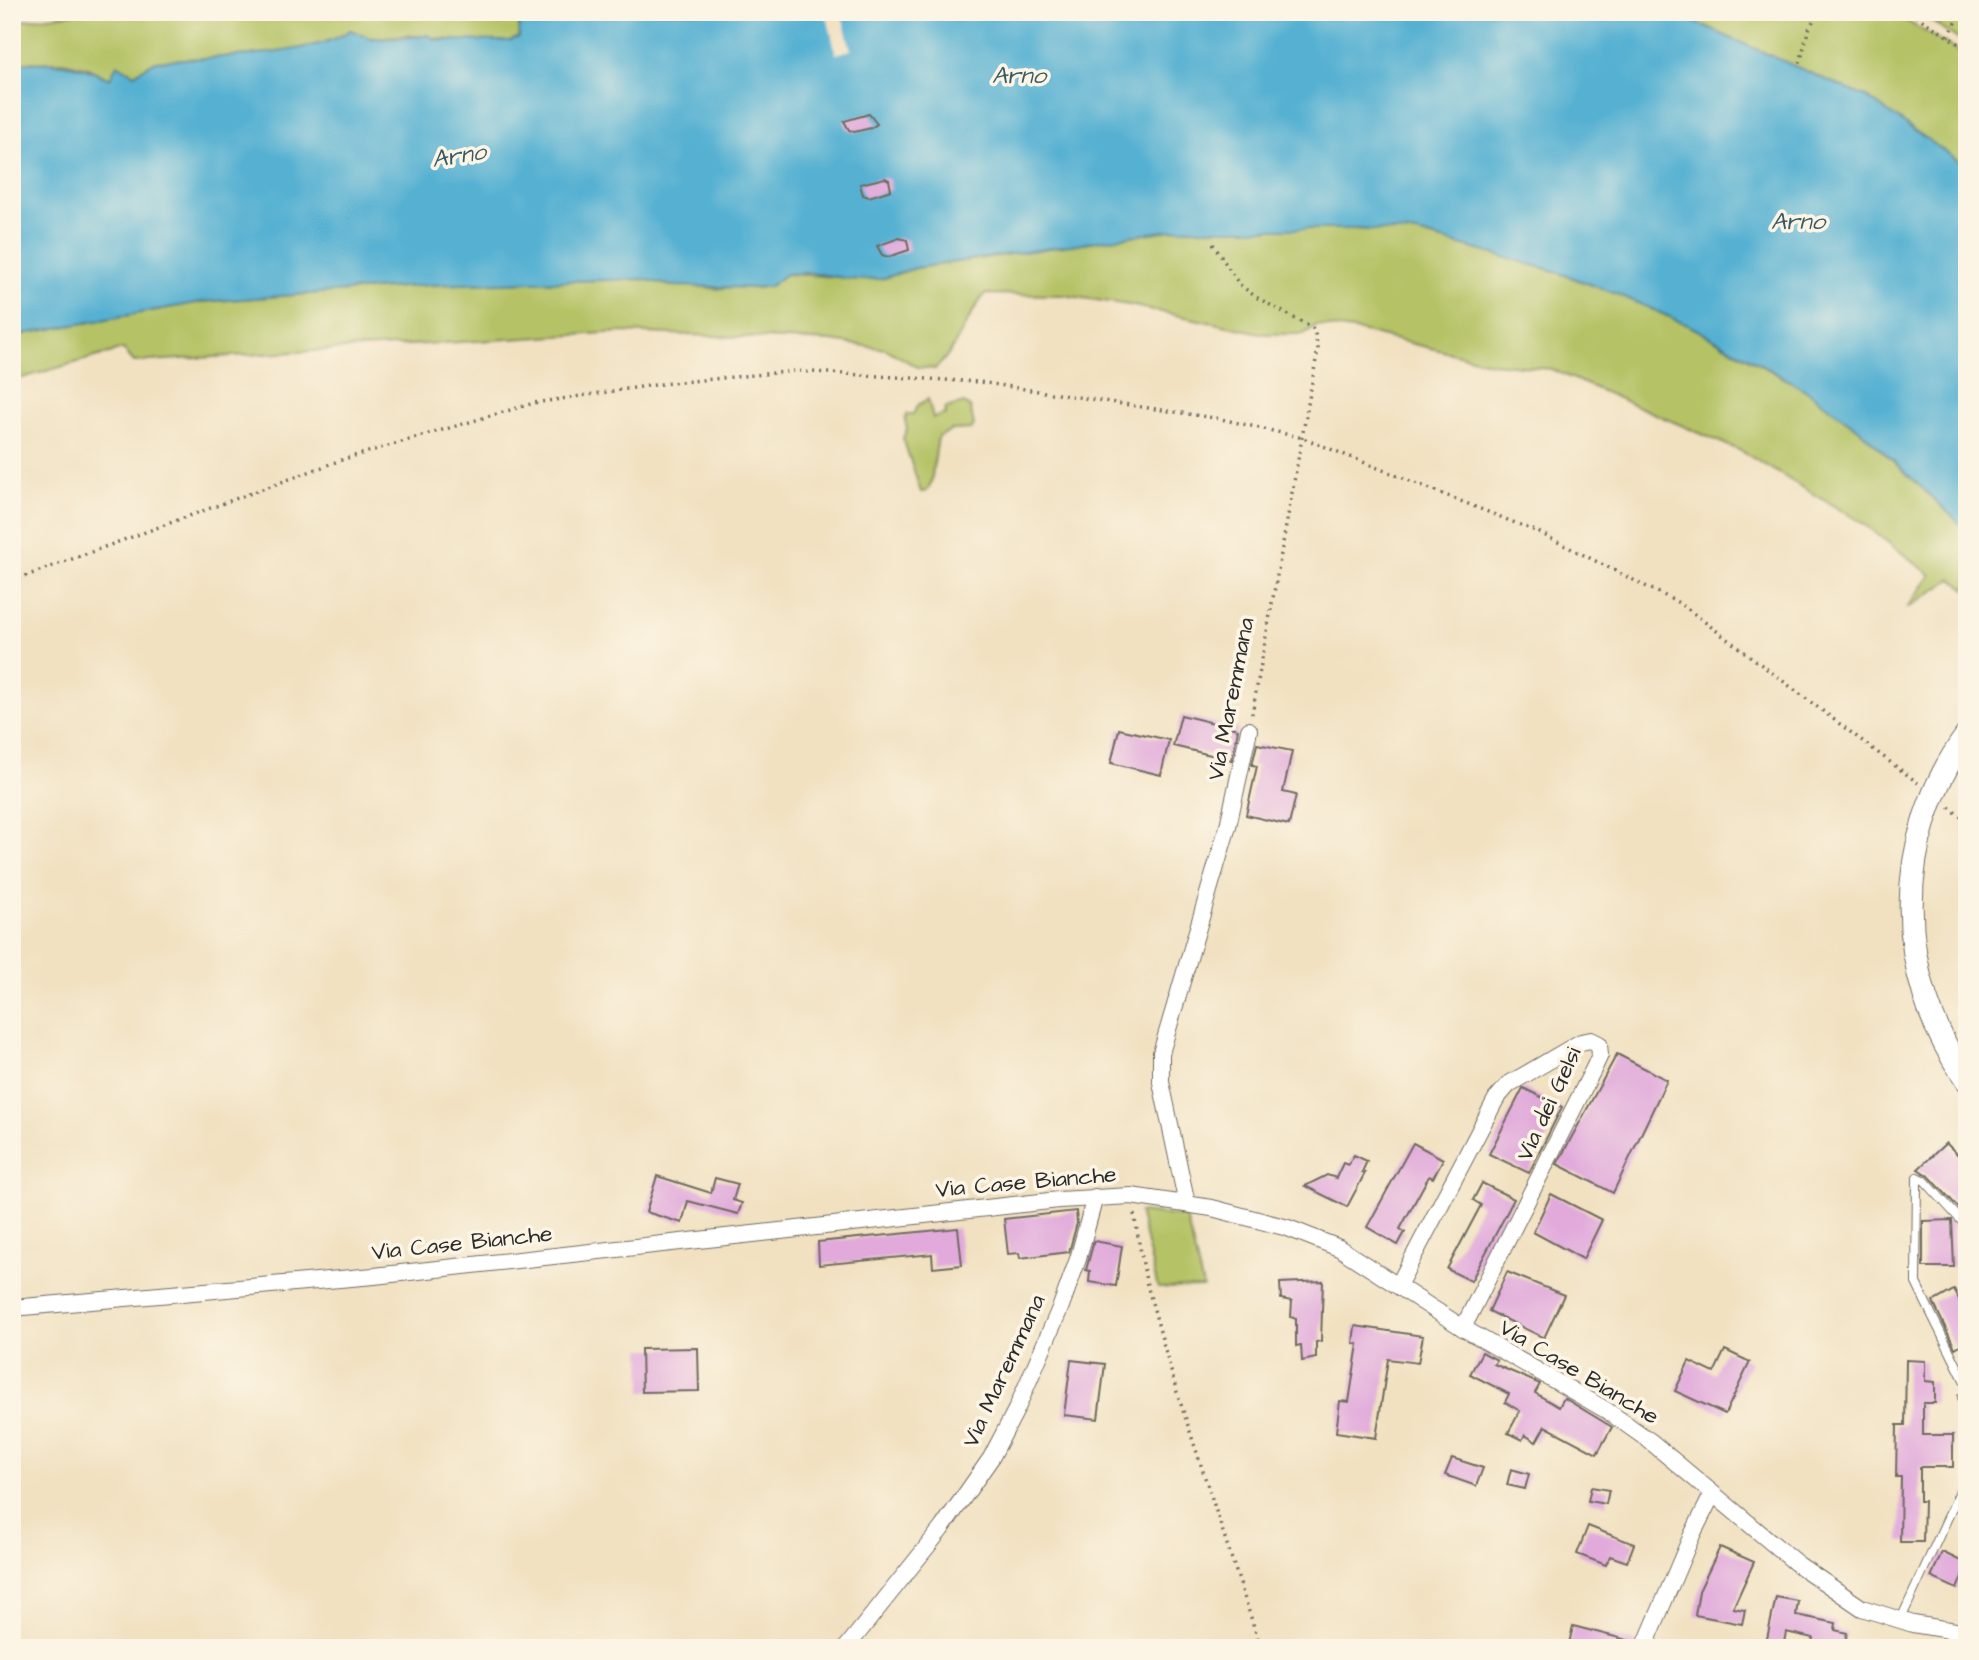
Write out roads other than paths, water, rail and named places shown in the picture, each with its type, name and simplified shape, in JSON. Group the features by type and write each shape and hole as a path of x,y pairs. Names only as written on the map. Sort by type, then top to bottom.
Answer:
{"main road":[{"path":"1967,734 1933,793 1915,846 1911,889 1912,934 1925,1000 1933,1024 1967,1080"}],"street":[{"name":"Via Maremmana","path":"1187,1204 1161,1082 1161,1053 1228,827 1250,730"},
{"name":"Via dei Gelsi","path":"1399,1284 1496,1099 1509,1084 1581,1042 1591,1040 1599,1044 1600,1055 1594,1068 1464,1328"},
{"name":"Via Case Bianche","path":"12,1308 374,1276 929,1212 1094,1197 1131,1196 1187,1204 1257,1218 1339,1248 1464,1328 1606,1409 1650,1441 1712,1495 1833,1590 1861,1608 1900,1621 1967,1633"},
{"name":"Via Maremmana","path":"846,1648 942,1528 1002,1438 1061,1306 1078,1259 1094,1197"},
{"path":"1644,1648 1712,1495"}],"lane":[{"path":"1967,1227 1925,1181 1917,1177 1916,1283 1967,1386"},
{"path":"1962,1397 1967,1407"},
{"path":"1900,1621 1967,1476"}],"water":[{"name":"Arno","path":"518,12 1671,12 1868,98 1967,167 1967,530 1860,430 1804,389 1757,362 1690,326 1622,296 1554,271 1417,233 1356,229 1177,229 916,268 881,279 857,280 811,273 786,274 770,286 754,288 672,286 643,279 428,285 202,302 12,336 12,63 62,64 110,79 117,64 134,74 156,61 286,51 334,39 350,30 371,38 428,35 436,40 509,41 519,37"}]}
